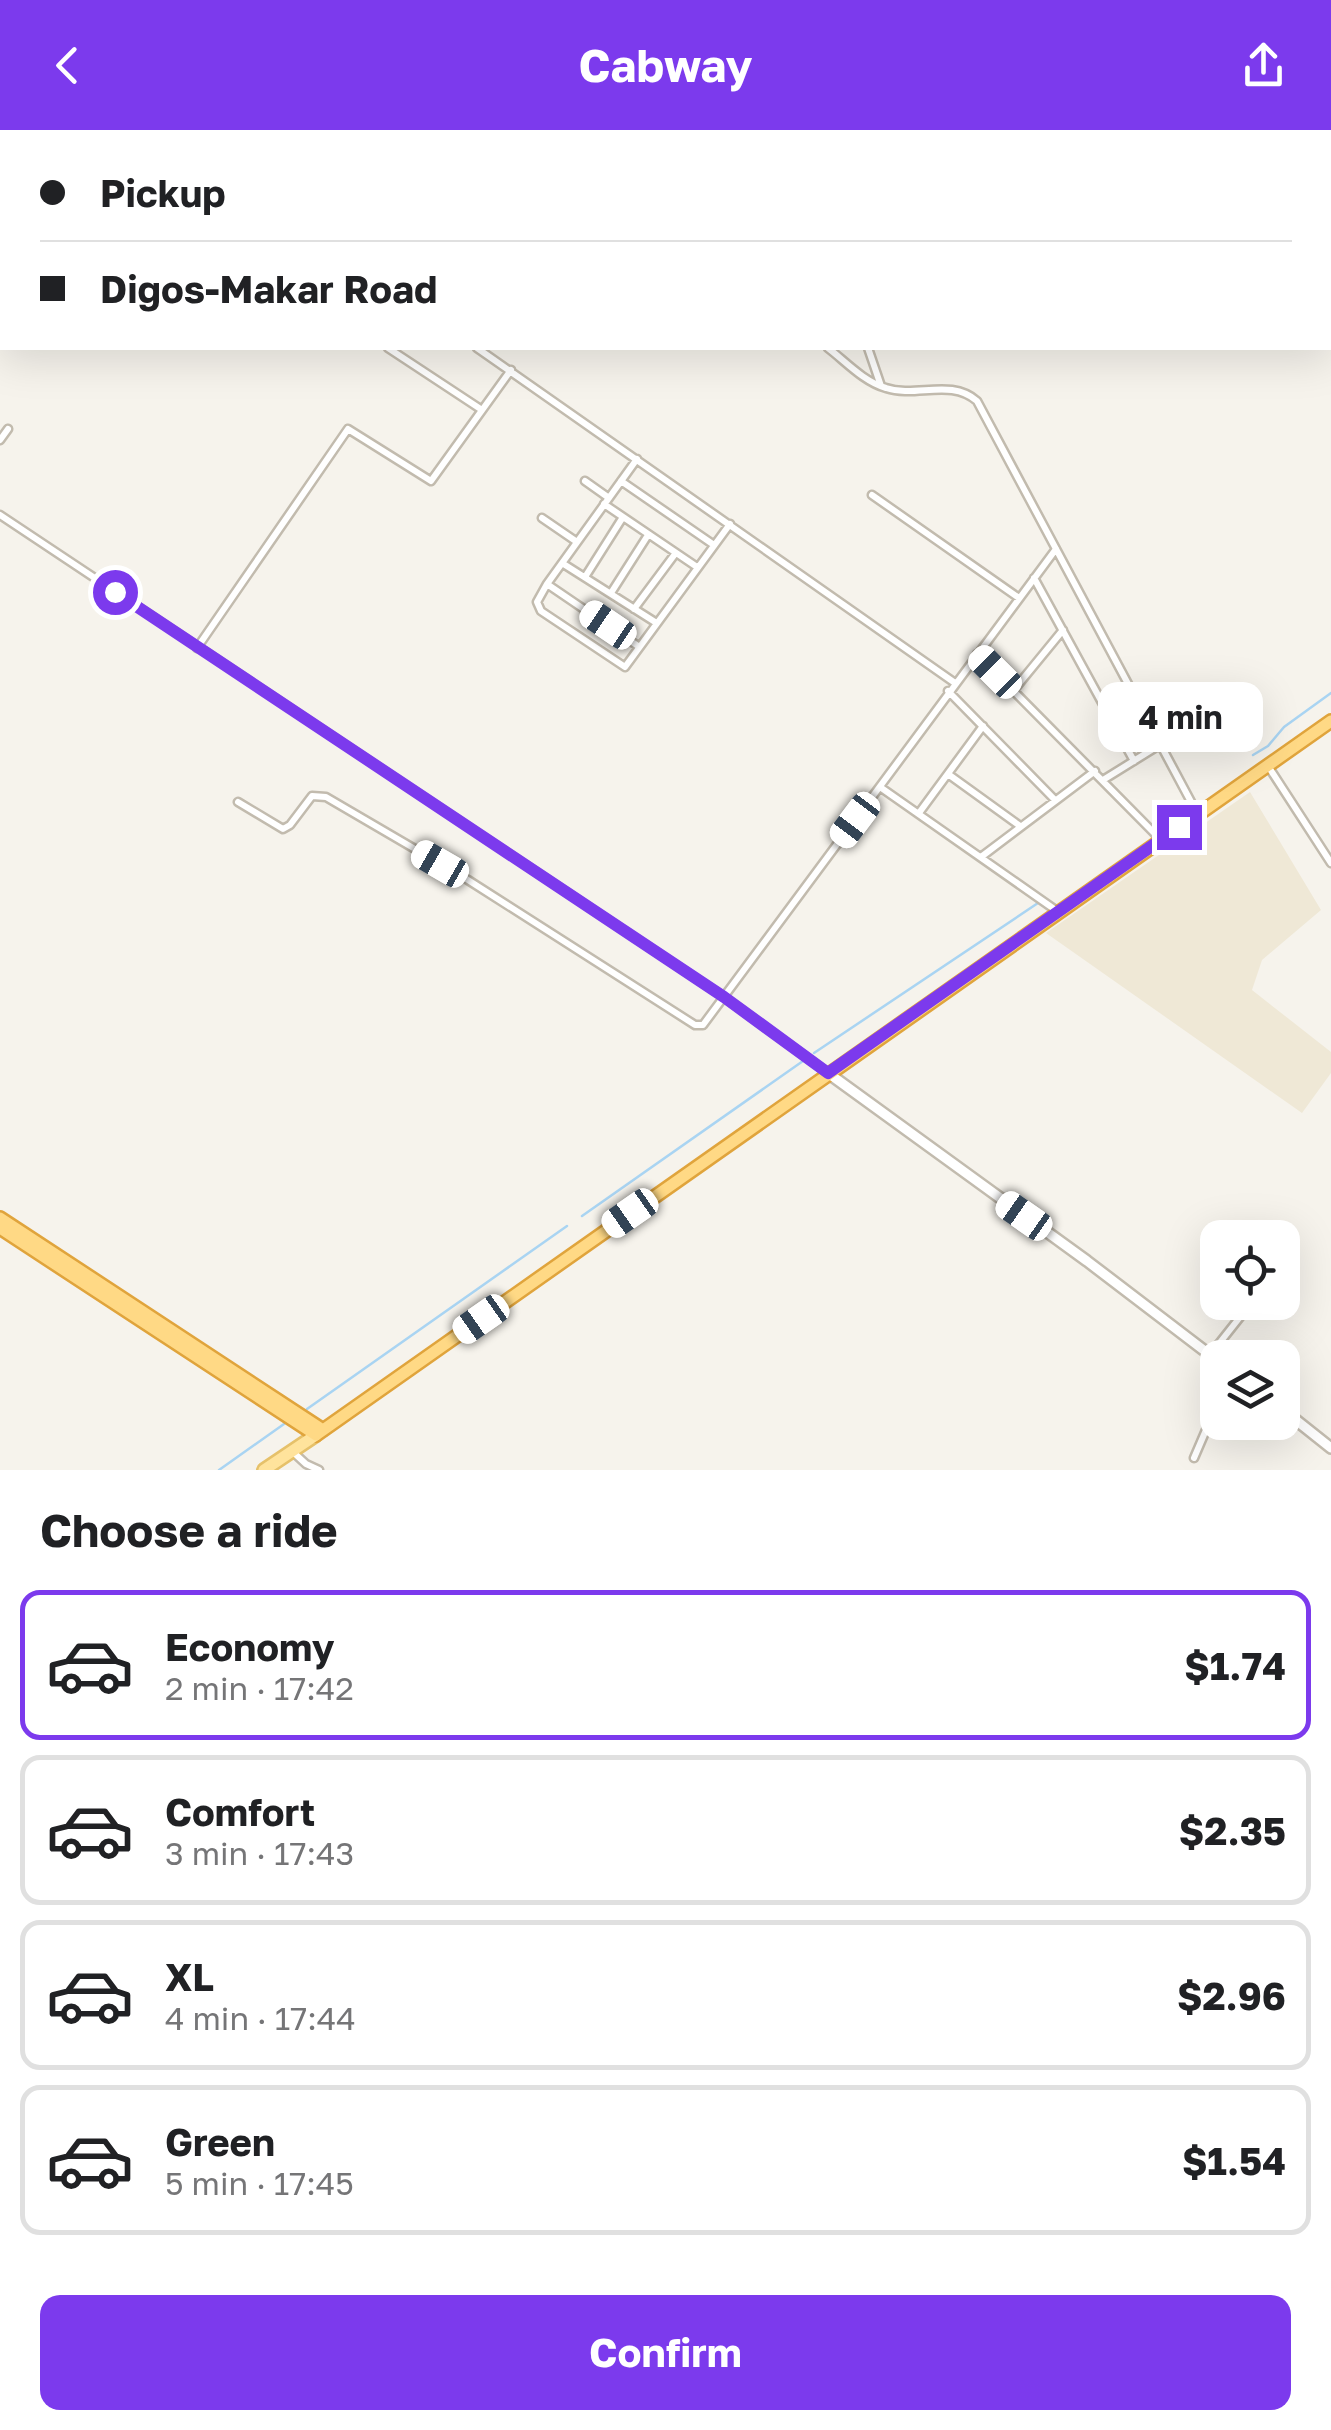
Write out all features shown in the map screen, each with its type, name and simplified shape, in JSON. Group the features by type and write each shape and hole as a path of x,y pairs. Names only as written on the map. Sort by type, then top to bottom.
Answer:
{"highway":[{"path":"319,1433 1330,723"},
{"path":"0,1218 319,1433"},
{"path":"0,1228 319,1433"}],"main road":[{"path":"264,1470 319,1433"}],"street":[{"path":"391,350 482,410"},
{"path":"480,350 954,683"},
{"path":"831,350 882,387 957,390 973,396 1198,814"},
{"path":"869,350 882,387"},
{"path":"197,648 348,429 432,481 511,370"},
{"path":"0,440 8,429"},
{"path":"637,459 547,584 537,602 541,611 627,666 655,622 730,524"},
{"path":"585,481 623,518 697,567"},
{"path":"621,481 714,545"},
{"path":"872,495 1019,598"},
{"path":"0,515 724,997 1200,1347"},
{"path":"542,518 577,542"},
{"path":"584,577 623,518"},
{"path":"611,594 648,535"},
{"path":"238,802 284,829 312,796 326,798 468,880 696,1025 703,1025 1056,549"},
{"path":"634,608 675,554"},
{"path":"562,563 655,622"},
{"path":"1034,578 1134,761"},
{"path":"547,584 638,646"},
{"path":"1013,691 1063,630"},
{"path":"976,654 1160,840"},
{"path":"948,692 1055,800"},
{"path":"919,813 983,726"},
{"path":"1103,780 1161,744"},
{"path":"1268,765 1331,863"},
{"path":"981,857 1094,771"},
{"path":"948,774 1020,826"},
{"path":"880,787 1057,912"},
{"path":"1300,1423 1331,1448"},
{"path":"1194,1458 1202,1440"},
{"path":"292,1451 319,1470"}],"shaded area":[{"path":"1250,792 1321,910 1262,960 1252,990 1331,1052 1331,1073 1302,1113 1046,933"}],"waterway":[{"path":"1253,755 1331,693"},
{"path":"814,1053 1038,903"},
{"path":"582,1216 803,1061"},
{"path":"307,1409 567,1226"},
{"path":"219,1470 284,1424"}],"route":[{"path":"115,592 724,997 828,1073 1179,827"}]}
